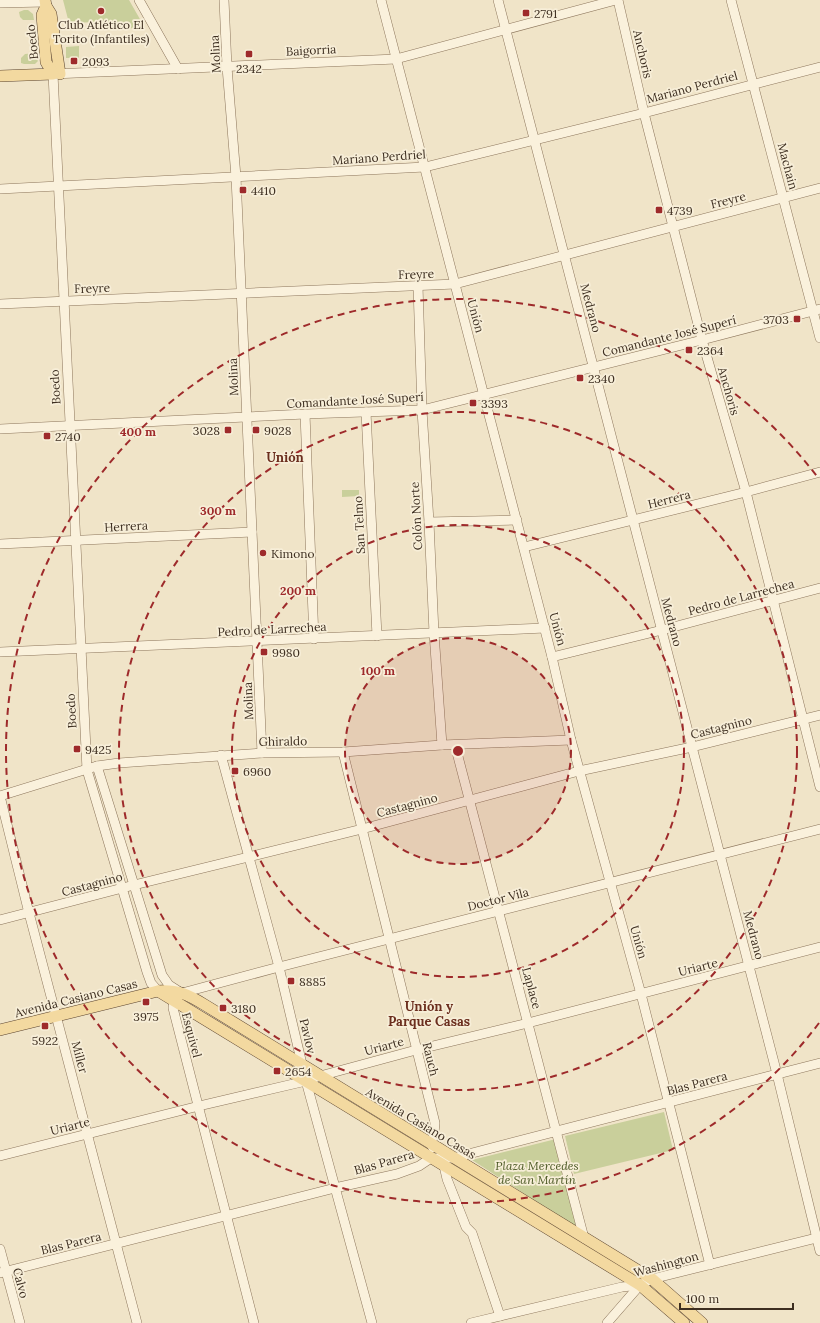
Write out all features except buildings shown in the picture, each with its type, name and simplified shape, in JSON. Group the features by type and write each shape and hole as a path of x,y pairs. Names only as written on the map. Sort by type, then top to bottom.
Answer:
{"main road":[{"name":"Boedo","path":"45,3 51,14 57,74"},
{"name":"Baigorria","path":"0,76 57,74"},
{"name":"Avenida Casiano Casas","path":"0,1030 158,991 205,1005 302,1066 652,1279 702,1323"},
{"name":"Avenida Casiano Casas","path":"178,997 306,1081 640,1285 684,1323"}],"street":[{"path":"139,0 178,69"},
{"name":"Molina","path":"224,0 227,67 236,177 262,753"},
{"name":"Unión","path":"381,0 545,628 579,771 641,994 710,1265"},
{"name":"Medrano","path":"498,0 777,1074 818,1237 820,1251"},
{"name":"Baigorria","path":"57,74 396,59 617,0"},
{"name":"Anchoris","path":"617,0 644,113 702,340 746,492 820,787"},
{"name":"Machain","path":"731,0 783,198 816,310 820,338"},
{"path":"0,3 45,3"},
{"name":"Mariano Perdriel","path":"0,189 425,167 644,113 820,66"},
{"name":"Boedo","path":"57,74 59,187 87,770"},
{"name":"Freyre","path":"0,304 455,284 820,188"},
{"name":"Colón Norte","path":"418,286 422,410 434,633 442,745"},
{"name":"Comandante José Superí","path":"0,429 305,414 422,410 816,310"},
{"name":"San Telmo","path":"366,412 377,636"},
{"path":"305,414 314,639"},
{"name":"Herrera","path":"524,547 746,492 820,472"},
{"path":"429,522 517,520"},
{"name":"Herrera","path":"0,544 252,532"},
{"name":"Pedro de Larrechea","path":"552,657 662,630 820,588"},
{"name":"Pedro de Larrechea","path":"0,652 545,628"},
{"name":"Castagnino","path":"0,920 249,856 362,829 579,771 692,747 820,715"},
{"name":"Ghiraldo","path":"0,796 97,766 119,763 221,755 343,752 442,745 571,740"},
{"name":"Laplace","path":"455,745 584,1238"},
{"name":"Rauch","path":"343,752 435,1123 431,1144"},
{"name":"Pavlov","path":"221,755 279,967 302,1066 372,1323"},
{"path":"97,766 162,975 178,997"},
{"path":"87,770 147,972 151,983 158,991"},
{"name":"Miller","path":"0,796 29,913 137,1323"},
{"name":"Doctor Vila","path":"178,997 279,967 389,938 820,829"},
{"name":"Uriarte","path":"0,1156 306,1081 416,1050 528,1023 820,947"},
{"name":"Esquivel","path":"178,997 173,1008 254,1323"},
{"name":"Blas Parera","path":"3,1273 335,1188 397,1174 438,1161 820,1063"},
{"path":"431,1144 466,1227 472,1234 500,1316"},
{"name":"Washington","path":"471,1323 491,1321 500,1316 622,1287 640,1285 652,1279 818,1237"},
{"name":"Calvo","path":"0,1249 3,1273 20,1323"},
{"path":"608,1323 640,1285"}],"green space":[{"name":"Club Atlético El Torito (Infantiles)","path":"63,0 129,0 145,28 97,29 97,22 69,23"},
{"path":"28,10 33,14 34,20 23,20 20,17 19,12"},
{"path":"79,46 79,58 66,58 66,47"},
{"path":"37,53 38,61 35,64 21,63 21,58 25,54"},
{"path":"342,490 359,490 359,496 342,497"},
{"name":"Plaza Mercedes de San Martín","path":"664,1112 673,1150 574,1174 565,1136"},
{"name":"Plaza Mercedes de San Martín","path":"556,1139 579,1229 472,1160"}],"place":[{"name":"Club Atlético El Torito (Infantiles)","path":"101,11"},
{"name":"2791","path":"526,13"},
{"name":"2342","path":"249,54"},
{"name":"2093","path":"74,61"},
{"name":"4410","path":"243,190"},
{"name":"4739","path":"659,210"},
{"name":"3703","path":"797,319"},
{"name":"2364","path":"689,350"},
{"name":"2340","path":"580,378"},
{"name":"3393","path":"473,403"},
{"name":"3028","path":"228,430"},
{"name":"9028","path":"256,430"},
{"name":"2740","path":"47,436"},
{"name":"Kimono","path":"263,553"},
{"name":"9980","path":"264,652"},
{"name":"9425","path":"77,749"},
{"name":"6960","path":"235,771"},
{"name":"8885","path":"291,981"},
{"name":"3975","path":"146,1002"},
{"name":"3180","path":"223,1008"},
{"name":"5922","path":"45,1026"},
{"name":"2654","path":"277,1071"}],"district":[{"name":"Unión","path":"285,457"},
{"name":"Unión y Parque Casas","path":"429,1014"}]}
